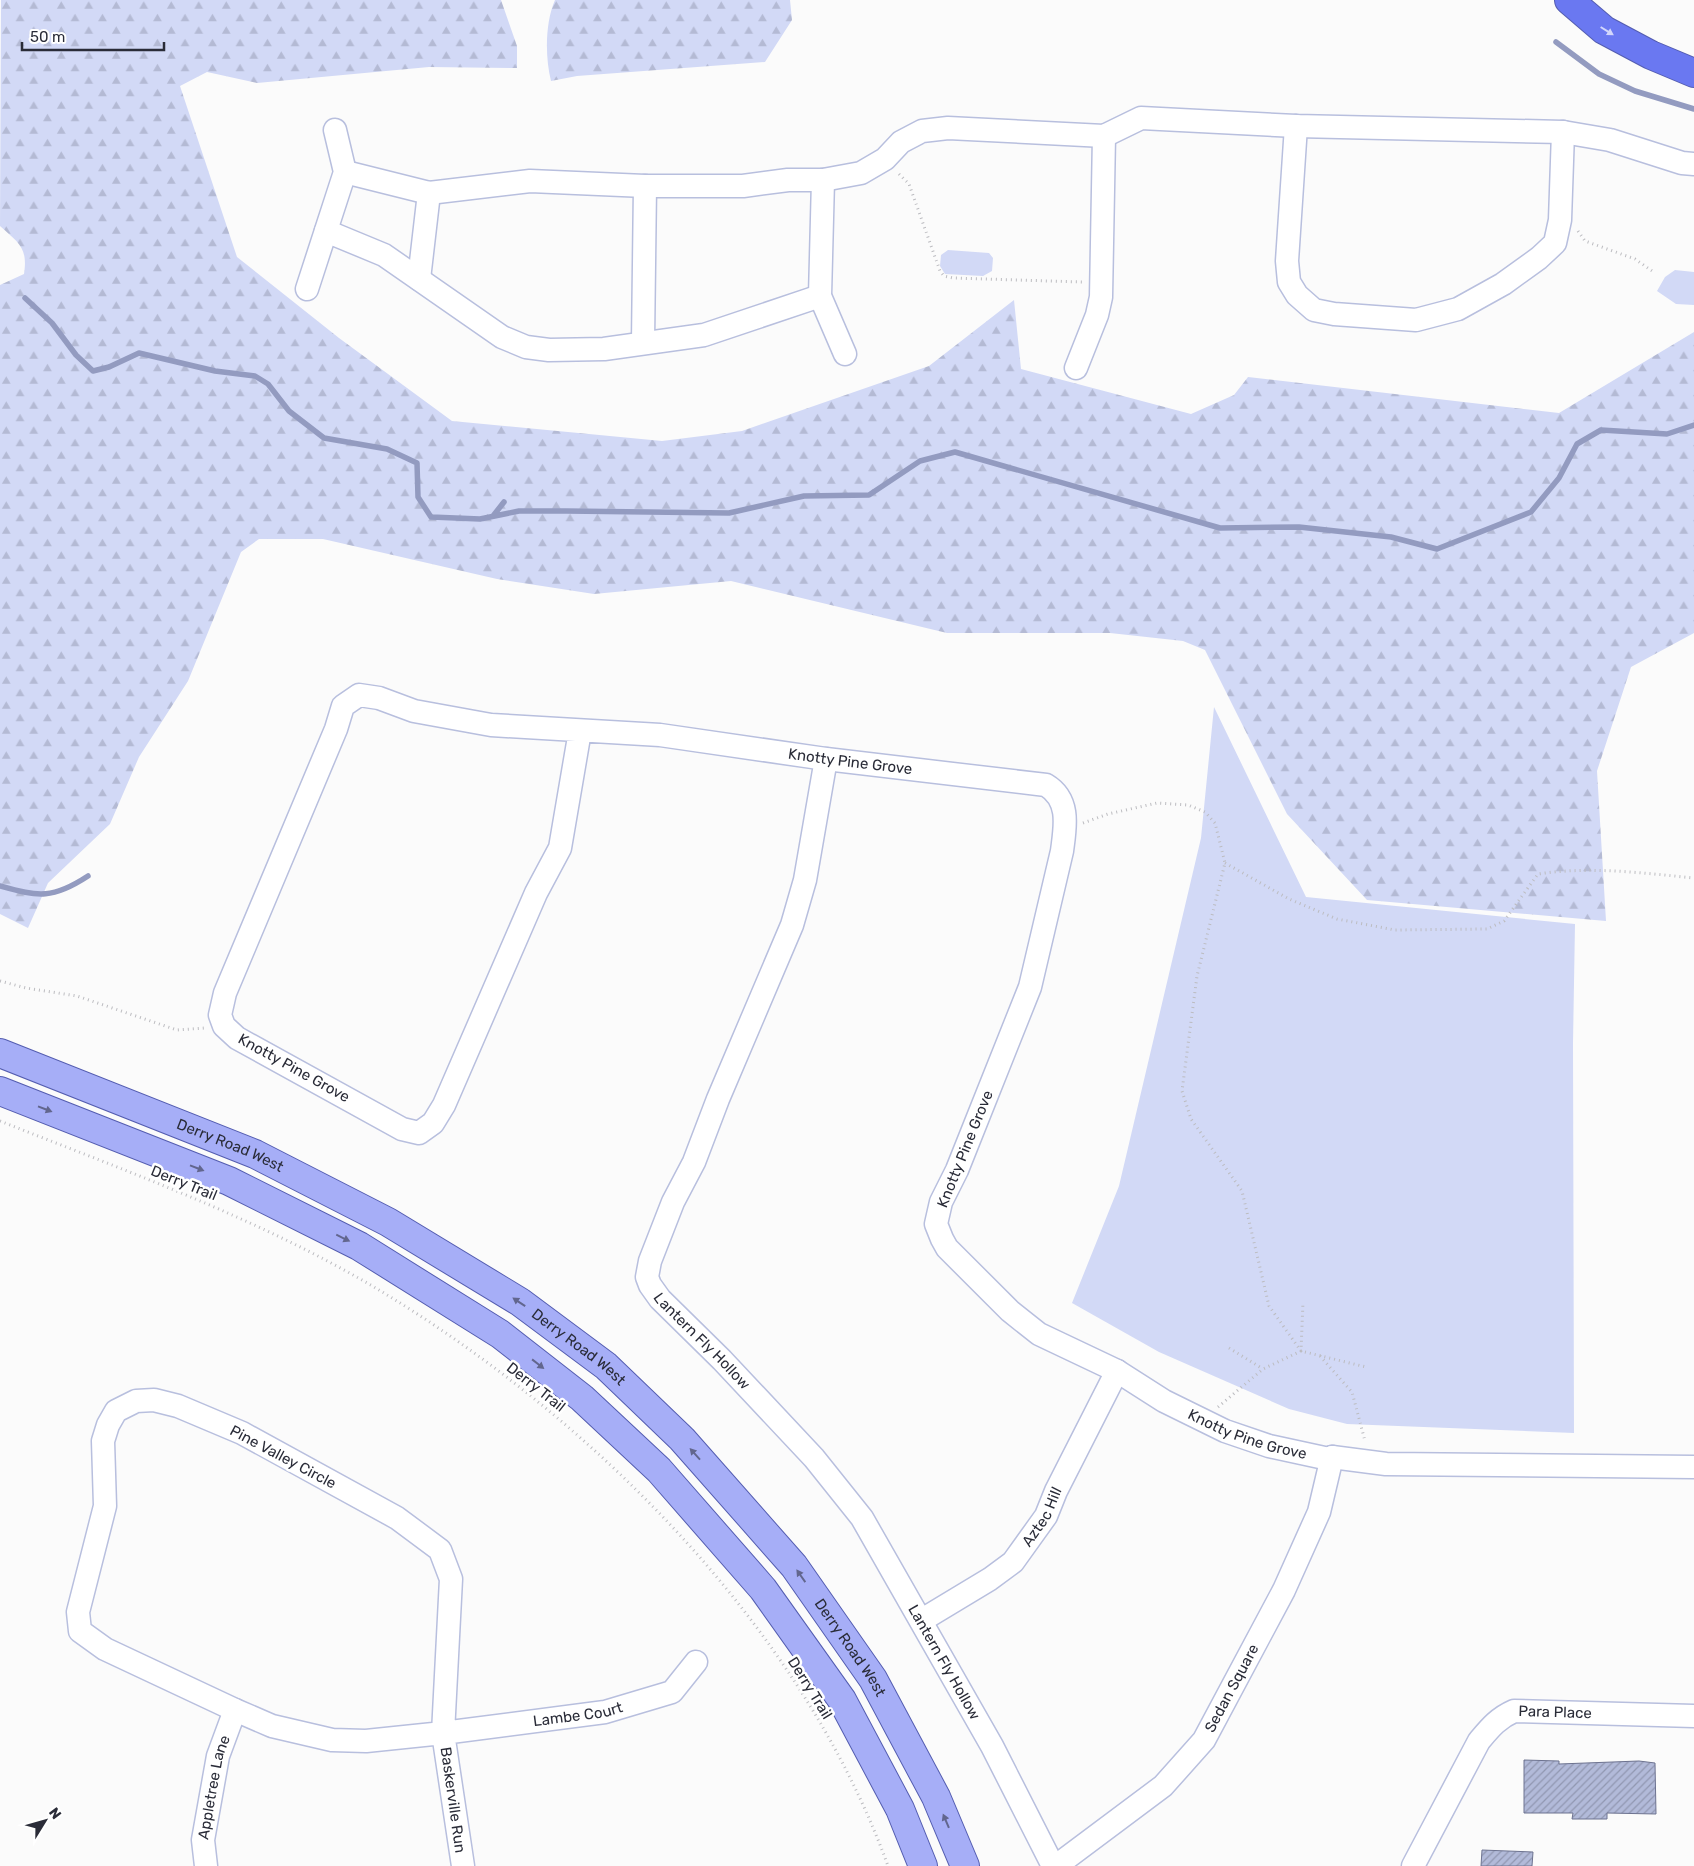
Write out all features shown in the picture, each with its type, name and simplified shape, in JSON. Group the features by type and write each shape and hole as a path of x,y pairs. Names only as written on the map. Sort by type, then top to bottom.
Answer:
{"highway":[{"path":"1569,0 1604,30 1651,55 1694,73"}],"main road":[{"name":"Derry Road West","path":"0,1053 255,1154 388,1222 520,1302 606,1366 682,1439 794,1566 873,1678 936,1797 965,1866"},
{"path":"0,1091 229,1181 359,1246 500,1334 582,1398 659,1470 763,1589 842,1700 900,1809 923,1866"}],"street":[{"path":"345,172 429,193 530,181 645,186 743,186 788,180 824,180 861,173 885,159 901,142 922,131 948,128 1104,136 1141,118 1296,126 1563,132 1610,140 1682,164 1694,164"},
{"path":"1296,126 1287,261 1290,282 1297,295 1314,310 1334,314 1416,320 1458,309 1503,284 1539,258 1555,243 1561,207 1563,132"},
{"path":"307,288 345,172 335,130"},
{"path":"1076,368 1097,315 1101,282 1104,136"},
{"path":"824,180 820,296 845,354"},
{"path":"644,342 645,186"},
{"path":"419,279 429,193"},
{"path":"326,231 384,255 502,337 526,347 549,350 604,349 704,335 820,296"},
{"name":"Knotty Pine Grove","path":"580,731 560,848 536,893 444,1105 433,1123 419,1134 402,1128 236,1038 224,1026 220,1015 225,993 336,730 343,706 359,694 379,698 414,711 467,722 660,736 826,759 1046,785 1056,795 1064,811 1066,830 1030,986 957,1170 941,1202 936,1224 947,1248 1010,1311 1039,1334 1117,1371 1164,1401 1225,1431 1269,1446 1329,1459 1332,1457 1369,1462 1694,1467"},
{"name":"Lantern Fly Hollow","path":"826,759 805,880 792,925 718,1099 694,1162 673,1202 650,1261 647,1277 660,1299 722,1360 814,1458 862,1518 922,1620 996,1753 1054,1866"},
{"name":"Aztec Hill","path":"922,1620 990,1579 1012,1562 1021,1551 1046,1516 1056,1491 1117,1371"},
{"name":"Pine Valley Circle","path":"154,1400 178,1406 242,1433 397,1518 440,1550 451,1579 443,1733 366,1741 332,1740 272,1726 234,1710 105,1649 80,1631 78,1612 105,1506 103,1441 108,1425 116,1411 136,1401 154,1400"},
{"name":"Sedan Square","path":"1054,1866 1163,1786 1204,1740 1284,1590 1319,1512 1332,1457"},
{"name":"Lambe Court","path":"443,1733 605,1712 672,1692 696,1662"},
{"name":"Appletree Lane","path":"206,1866 202,1840 218,1756 234,1710"},
{"name":"Para Place","path":"1413,1866 1479,1741 1494,1723 1503,1716 1514,1712 1694,1716"},
{"name":"Baskerville Run","path":"443,1733 463,1866"}],"path":[{"path":"885,159 909,184 940,271 944,276 954,278 1101,282"},
{"path":"1561,207 1585,242 1634,259 1655,273"},
{"path":"1066,830 1108,814 1157,803 1188,806 1205,812 1215,823 1225,863 1197,976 1182,1091 1191,1119 1242,1191 1269,1306 1301,1351 1366,1367"},
{"path":"1225,863 1289,899 1337,919 1395,930 1488,929 1504,921 1538,874 1564,870 1638,872 1694,878"},
{"path":"0,981 26,988 77,996 177,1030 224,1026"},
{"name":"Derry Trail","path":"0,1121 217,1208 296,1246 373,1287 462,1345 534,1398 608,1462 671,1525 748,1616 788,1673 838,1756 880,1844 888,1866"},
{"path":"1301,1351 1303,1302"},
{"path":"1229,1348 1263,1369"},
{"path":"1203,1420 1263,1369 1301,1351"},
{"path":"1320,1356 1352,1392 1362,1422 1369,1462"}],"green space":[{"path":"1,0 501,0 517,46 517,68 429,67 257,83 207,72 180,86 237,257 339,338 452,421 662,441 742,431 929,366 1014,300 1021,369 1191,414 1234,395 1248,377 1559,413 1694,332 1694,633 1631,667 1597,771 1606,921 1367,900 1287,814 1205,650 1183,641 1110,633 947,633 731,581 594,594 497,579 323,539 259,539 241,552 188,681 139,757 110,824 48,883 28,928 0,914 0,285 24,274 25,265 25,258 21,247 0,226"},
{"path":"555,0 790,0 792,20 765,62 577,76 551,81 547,40 549,19"},
{"path":"948,250 989,253 993,258 992,271 983,276 945,274 940,266 941,255"},
{"path":"1675,270 1694,272 1694,305 1676,304 1657,291 1665,277"},
{"path":"1214,707 1306,897 1575,924 1573,1043 1574,1433 1347,1424 1289,1409 1159,1352 1072,1303 1119,1186 1201,838"}],"building":[{"path":"1524,1760 1559,1761 1559,1764 1639,1761 1655,1763 1656,1814 1607,1813 1607,1819 1572,1819 1573,1813 1524,1813"},
{"path":"1482,1850 1533,1852 1532,1866 1481,1866"}],"waterway":[{"path":"1556,42 1599,74 1635,91 1694,109"},
{"path":"25,298 52,323 76,355 93,371 109,367 139,353 215,371 255,376 268,384 289,411 324,438 387,449 417,463 418,497 431,517 480,519 519,511 729,513 804,496 869,495 920,461 955,452 1220,528 1299,527 1391,537 1437,549 1531,512 1559,478 1577,444 1601,430 1667,434 1694,425"},
{"path":"493,516 504,502"},
{"path":"0,886 36,894 46,894 65,889 88,876"}]}
